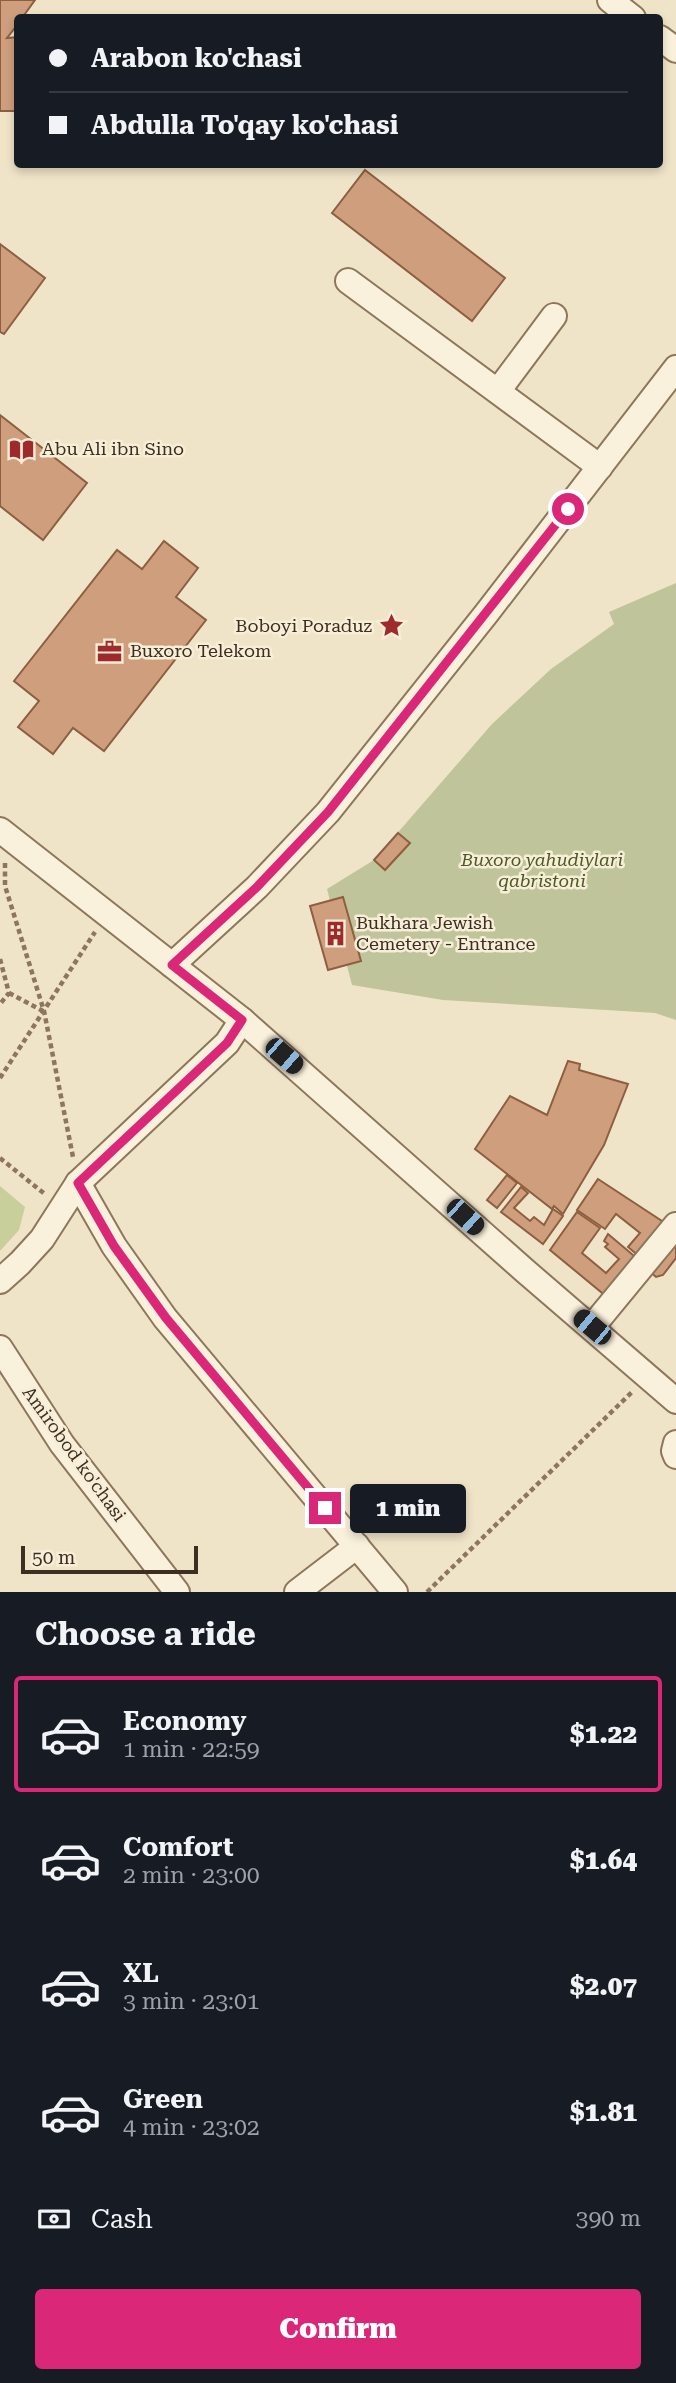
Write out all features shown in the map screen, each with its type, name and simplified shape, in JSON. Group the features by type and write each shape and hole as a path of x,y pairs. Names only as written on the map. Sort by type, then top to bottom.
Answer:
{"street":[{"path":"610,0 628,14"},
{"path":"348,281 600,467"},
{"path":"498,391 554,316"},
{"path":"172,965 257,887 328,812 486,614 676,368"},
{"path":"2,832 242,1020 676,1401"},
{"path":"0,1280 20,1263 41,1239 78,1183 227,1043 242,1020"},
{"path":"78,1183 114,1246 166,1318 395,1592"},
{"path":"592,1327 676,1225"},
{"name":"Amirobod ko'chasi","path":"0,1348 62,1444 177,1592"},
{"path":"676,1443 676,1456"},
{"path":"297,1592 357,1546"}],"path":[{"path":"2,832 5,886 44,1011 78,1183"},
{"path":"0,893 5,886"},
{"path":"0,1078 107,914"},
{"path":"0,959 9,993 44,1011"},
{"path":"0,1004 9,993"},
{"path":"0,1158 62,1207"},
{"path":"427,1592 649,1376"}],"green space":[{"name":"Buxoro yahudiylari qabristoni","path":"676,583 676,1020 655,1013 443,1000 352,985 327,889 374,860 492,724 551,669 614,624 609,612"},
{"path":"0,1186 25,1207 19,1230 0,1251"}],"building":[{"path":"0,0 35,0 25,14 14,14 14,29 7,38 14,37 14,111 0,111"},
{"path":"365,170 505,278 472,321 332,213"},
{"path":"0,244 45,278 4,334 0,332"},
{"name":"Abu Ali ibn Sino","path":"0,415 87,483 43,540 0,506"},
{"name":"Buxoro Telekom","path":"164,541 198,568 176,597 206,620 104,751 73,728 53,754 18,727 39,701 14,681 117,550 142,569"},
{"path":"398,833 410,843 385,870 374,860"},
{"name":"Bukhara Jewish Cemetery - Entrance","path":"343,897 361,961 328,970 310,906"},
{"path":"568,1061 580,1064 579,1070 628,1084 604,1145 563,1214 554,1206 552,1209 475,1149 510,1096 547,1115"},
{"path":"507,1175 517,1183 497,1208 487,1200"},
{"path":"598,1179 668,1225 641,1258 628,1247 640,1233 616,1214 605,1229 577,1210"},
{"path":"521,1187 528,1193 514,1208 530,1221 534,1217 544,1225 553,1209 563,1216 543,1244 501,1212"},
{"path":"577,1212 600,1228 582,1253 606,1273 619,1259 605,1247 608,1244 604,1241 608,1234 639,1260 607,1297 550,1250"},
{"path":"676,1235 676,1258 663,1275 656,1277 648,1270"}],"place":[{"name":"Abu Ali ibn Sino","path":"22,449"},
{"name":"Boboyi Poraduz","path":"392,626"},
{"name":"Buxoro Telekom","path":"110,651"},
{"name":"Bukhara Jewish Cemetery - Entrance","path":"336,933"}],"route":[{"path":"325,1508 166,1318 114,1246 78,1183 227,1043 242,1020 172,965 257,887 328,812 568,509"}]}
